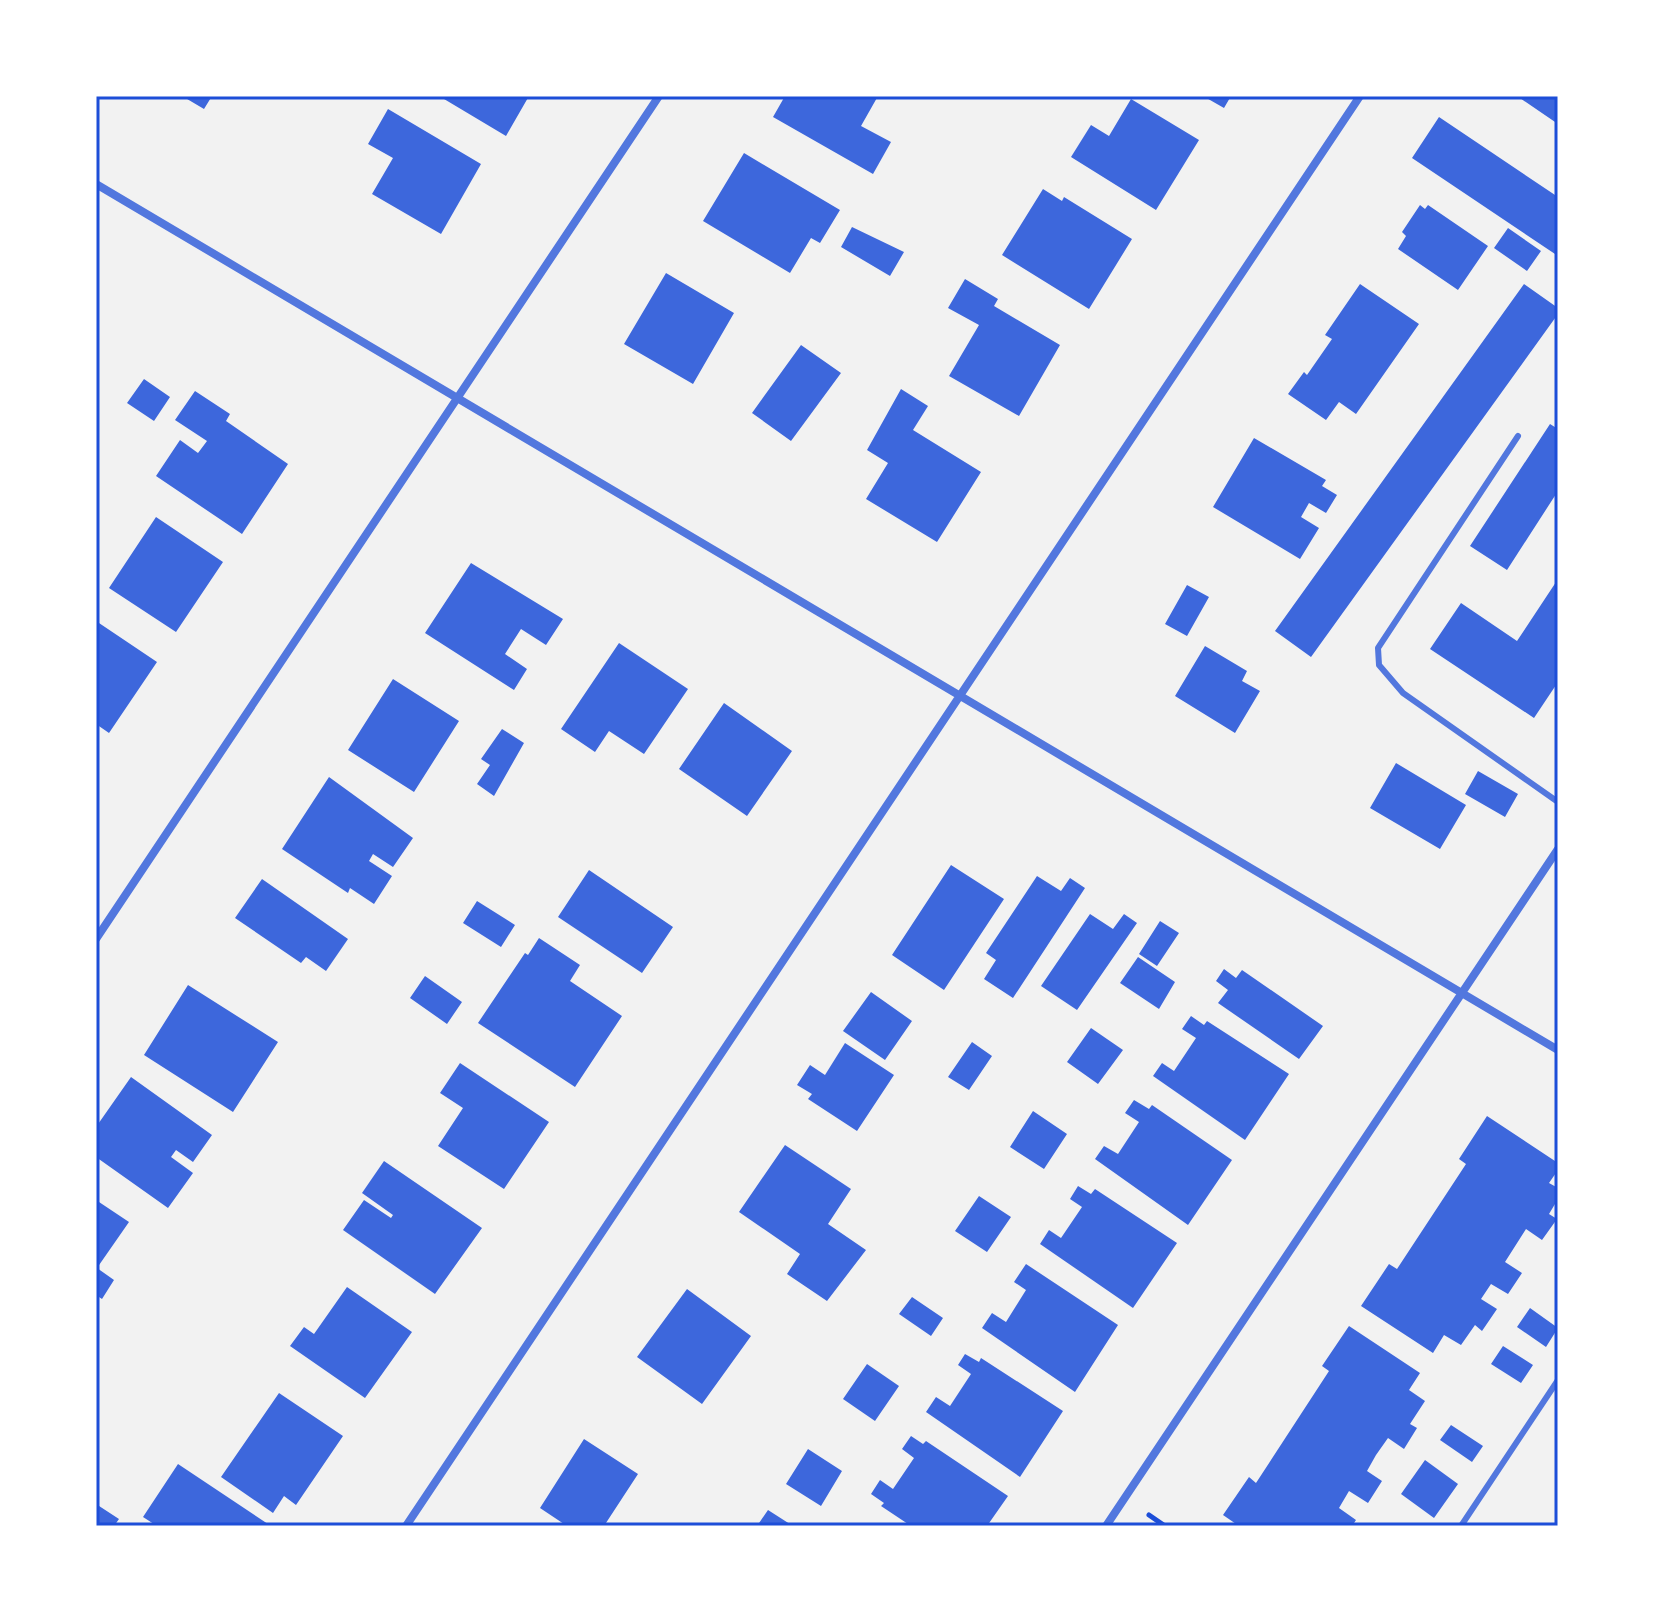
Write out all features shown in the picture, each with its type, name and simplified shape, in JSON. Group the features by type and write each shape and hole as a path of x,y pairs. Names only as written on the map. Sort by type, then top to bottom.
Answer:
{"street":[{"path":"96,939 659,96"},
{"path":"406,1526 1360,96"},
{"path":"96,184 1558,1050"},
{"path":"1106,1526 1558,849"}],"lane":[{"path":"1518,436 1378,648 1379,665 1403,693 1558,802"},
{"path":"1461,1526 1558,1380"}],"building":[{"path":"182,96 212,96 204,109"},
{"path":"439,96 529,96 506,136"},
{"path":"785,96 878,96 861,126 891,142 873,174 773,117"},
{"path":"1203,96 1231,96 1224,108"},
{"path":"1517,96 1558,96 1558,124"},
{"path":"1131,99 1199,140 1156,210 1071,157 1091,125 1109,136"},
{"path":"388,109 481,164 441,234 372,194 393,158 368,144"},
{"path":"1439,117 1558,197 1558,256 1412,158"},
{"path":"744,153 840,210 820,243 811,238 790,273 703,221"},
{"path":"1043,189 1062,201 1064,197 1132,239 1089,309 1002,255"},
{"path":"1420,205 1425,209 1428,205 1488,246 1458,290 1398,249 1406,236 1402,232"},
{"path":"852,227 904,252 890,276 841,247"},
{"path":"1508,228 1541,251 1527,271 1494,248"},
{"path":"666,273 734,313 693,384 624,344"},
{"path":"965,279 998,299 994,306 1060,345 1019,416 949,376 979,325 948,308"},
{"path":"1360,284 1419,324 1356,414 1339,402 1326,420 1288,394 1304,372 1307,375 1332,339 1325,335"},
{"path":"1524,284 1558,308 1558,314 1311,657 1275,631"},
{"path":"801,345 841,373 791,441 752,413"},
{"path":"144,379 170,397 154,421 127,403"},
{"path":"901,389 928,406 913,430 981,472 937,542 866,499 888,463 867,450"},
{"path":"195,391 230,414 226,421 288,464 242,534 156,476 180,440 198,453 207,441 175,420"},
{"path":"1550,424 1558,429 1558,491 1507,570 1470,546"},
{"path":"1254,438 1326,480 1322,486 1337,495 1326,513 1309,503 1301,517 1319,528 1300,559 1213,507"},
{"path":"156,517 223,562 176,632 109,588"},
{"path":"471,563 563,619 546,645 521,629 505,654 527,669 514,690 425,633"},
{"path":"1558,579 1558,682 1534,718 1430,649 1461,603 1517,641"},
{"path":"1187,585 1209,597 1187,636 1165,624"},
{"path":"96,621 157,662 109,733 96,724"},
{"path":"619,643 688,689 644,754 609,731 595,752 561,729"},
{"path":"1205,646 1247,671 1242,681 1260,691 1235,733 1175,696"},
{"path":"393,679 459,721 414,792 348,750"},
{"path":"724,703 792,751 747,816 679,769"},
{"path":"502,729 524,743 494,796 477,784 490,765 481,759"},
{"path":"1396,763 1466,805 1440,849 1370,808"},
{"path":"1478,771 1518,794 1505,817 1465,794"},
{"path":"329,777 413,838 393,867 373,854 369,861 392,876 374,904 350,888 348,893 282,849"},
{"path":"951,865 1004,899 944,990 892,955"},
{"path":"589,870 673,927 642,973 558,917"},
{"path":"1037,876 1061,891 1070,878 1085,888 1013,998 984,979 996,960 986,953"},
{"path":"262,879 348,939 326,971 306,957 301,963 235,918"},
{"path":"477,901 515,925 501,947 463,923"},
{"path":"1090,914 1113,929 1124,914 1137,923 1077,1010 1041,986"},
{"path":"1160,921 1179,933 1157,966 1139,954"},
{"path":"539,938 580,965 570,981 622,1016 575,1087 478,1023 525,953 528,955"},
{"path":"1138,957 1175,982 1159,1009 1120,983"},
{"path":"1224,969 1236,978 1242,970 1323,1026 1299,1059 1218,1003 1228,990 1216,981"},
{"path":"425,976 462,1002 447,1024 410,998"},
{"path":"188,985 278,1042 233,1112 144,1055"},
{"path":"871,992 912,1021 885,1060 843,1031"},
{"path":"1191,1016 1204,1025 1207,1021 1289,1074 1245,1140 1153,1076 1162,1063 1174,1071 1196,1038 1182,1029"},
{"path":"1091,1028 1123,1050 1098,1084 1067,1062"},
{"path":"972,1042 992,1056 969,1090 948,1077"},
{"path":"845,1043 894,1075 857,1131 808,1099 812,1094 797,1085 810,1065 825,1075"},
{"path":"460,1063 549,1122 504,1189 438,1146 463,1108 440,1093"},
{"path":"131,1077 212,1135 193,1162 176,1150 171,1157 193,1173 168,1208 96,1157 96,1127"},
{"path":"1134,1100 1149,1109 1152,1105 1232,1160 1188,1225 1095,1159 1104,1146 1118,1154 1139,1122 1125,1113"},
{"path":"1033,1111 1067,1134 1044,1169 1010,1147"},
{"path":"1487,1116 1558,1163 1558,1170 1549,1183 1558,1188 1558,1199 1549,1214 1557,1219 1542,1240 1526,1229 1505,1262 1522,1273 1508,1294 1491,1284 1481,1299 1497,1309 1482,1331 1475,1325 1461,1345 1444,1335 1433,1353 1361,1306 1389,1264 1397,1269 1466,1164 1459,1159"},
{"path":"785,1145 851,1189 828,1224 866,1250 827,1301 787,1274 800,1254 739,1212"},
{"path":"384,1161 482,1228 435,1294 343,1230 364,1200 391,1218 393,1215 362,1193"},
{"path":"1078,1186 1091,1194 1095,1189 1177,1243 1133,1308 1040,1244 1049,1230 1061,1238 1082,1207 1070,1199"},
{"path":"979,1196 1011,1217 987,1252 955,1231"},
{"path":"96,1200 129,1222 97,1268 114,1280 102,1299 96,1295"},
{"path":"1026,1264 1118,1325 1075,1392 982,1328 992,1313 1006,1322 1026,1290 1014,1282"},
{"path":"347,1287 412,1332 365,1398 290,1346 304,1327 314,1334"},
{"path":"687,1289 751,1336 702,1404 637,1357"},
{"path":"912,1297 943,1318 931,1336 899,1314"},
{"path":"1530,1308 1558,1328 1546,1347 1517,1327"},
{"path":"1349,1326 1420,1373 1409,1390 1425,1401 1410,1424 1417,1428 1404,1449 1388,1438 1376,1455 1367,1471 1382,1481 1368,1503 1349,1491 1339,1508 1356,1520 1352,1526 1239,1526 1223,1515 1249,1477 1256,1483 1329,1371 1322,1366"},
{"path":"1503,1346 1533,1365 1521,1383 1491,1364"},
{"path":"965,1354 979,1362 981,1358 1063,1411 1020,1477 926,1412 936,1397 950,1406 971,1374 958,1365"},
{"path":"867,1364 899,1386 875,1421 843,1399"},
{"path":"279,1393 343,1436 296,1505 284,1496 273,1513 221,1477"},
{"path":"1451,1425 1483,1446 1472,1462 1440,1440"},
{"path":"911,1436 923,1444 926,1441 1008,1496 987,1526 911,1526 881,1506 884,1503 871,1494 880,1480 893,1489 914,1458 902,1449"},
{"path":"584,1439 638,1474 604,1526 567,1526 540,1508"},
{"path":"808,1449 842,1471 821,1506 786,1484"},
{"path":"1425,1460 1458,1484 1434,1518 1401,1494"},
{"path":"178,1464 271,1526 157,1526 143,1517"},
{"path":"96,1504 119,1519 114,1526 96,1526"},
{"path":"768,1510 793,1526 757,1526"}]}
